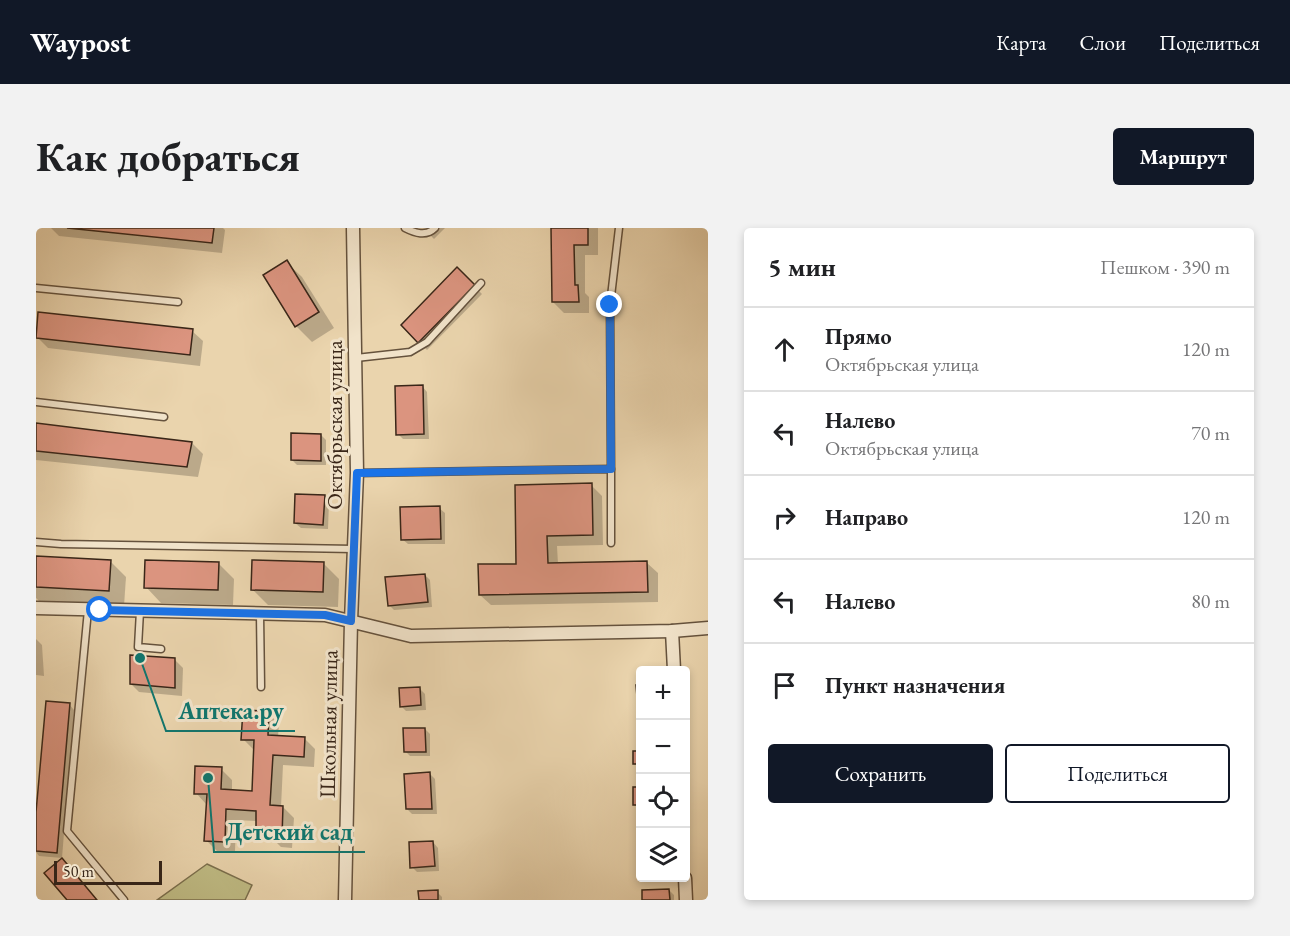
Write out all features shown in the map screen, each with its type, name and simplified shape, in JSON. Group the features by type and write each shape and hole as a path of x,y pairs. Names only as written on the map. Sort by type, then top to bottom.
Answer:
{"street":[{"name":"Октябрьская улица","path":"351,621 357,473 353,228"},
{"path":"36,608 325,615 411,636 672,631 708,628"},
{"name":"Школьная улица","path":"345,900 351,621"},
{"path":"672,631 675,666"},
{"path":"685,882 687,900"}],"lane":[{"path":"405,228 418,234 431,232 435,228"},
{"path":"611,543 610,305 619,228"},
{"path":"355,358 410,352 427,342 481,283"},
{"path":"36,288 178,302"},
{"path":"36,402 164,417"},
{"path":"357,473 611,469"},
{"path":"36,542 354,549"},
{"path":"88,610 67,831 124,900"},
{"path":"140,611 138,647 161,650"},
{"path":"260,613 261,687"}],"shaded area":[{"path":"207,864 252,885 245,900 157,900"}],"building":[{"path":"67,228 214,228 212,243"},
{"path":"551,228 588,228 588,245 574,245 575,285 578,285 579,302 552,302"},
{"path":"287,260 319,312 295,327 263,275"},
{"path":"457,267 475,285 418,343 401,325"},
{"path":"38,312 193,329 190,355 36,338"},
{"path":"423,385 424,434 396,435 395,386"},
{"path":"36,423 192,442 187,467 36,451"},
{"path":"291,433 321,434 321,461 291,460"},
{"path":"592,483 593,535 547,536 548,563 647,561 648,592 479,595 478,564 516,564 515,485"},
{"path":"295,494 325,495 323,525 294,523"},
{"path":"440,506 441,539 401,540 400,507"},
{"path":"36,556 111,560 109,591 36,587"},
{"path":"145,560 219,562 218,590 144,588"},
{"path":"252,560 324,562 323,592 251,590"},
{"path":"425,574 428,602 388,606 385,577"},
{"path":"130,655 175,658 175,688 130,684"},
{"path":"420,687 421,705 400,707 399,688"},
{"path":"46,701 70,703 57,853 36,851 36,812"},
{"path":"243,710 269,711 268,735 305,737 304,757 273,755 270,805 283,806 282,837 269,837 269,832 256,831 256,811 226,809 225,842 204,841 207,794 194,794 195,766 222,767 221,789 252,791 254,740 241,740"},
{"path":"403,728 425,728 426,752 404,752"},
{"path":"633,751 636,751 636,764 633,764"},
{"path":"430,772 432,809 406,809 404,774"},
{"path":"633,787 636,787 636,805 633,805"},
{"path":"433,841 435,866 410,868 409,842"},
{"path":"62,858 97,900 67,900 44,873"},
{"path":"669,889 670,900 642,900 642,890"},
{"path":"438,890 438,900 419,900 418,891"}],"place":[{"name":"Аптека.ру","path":"140,658"},
{"name":"Детский сад","path":"208,778"}],"route":[{"path":"100,610 325,615 351,621 357,473 611,469 610,305"}]}
